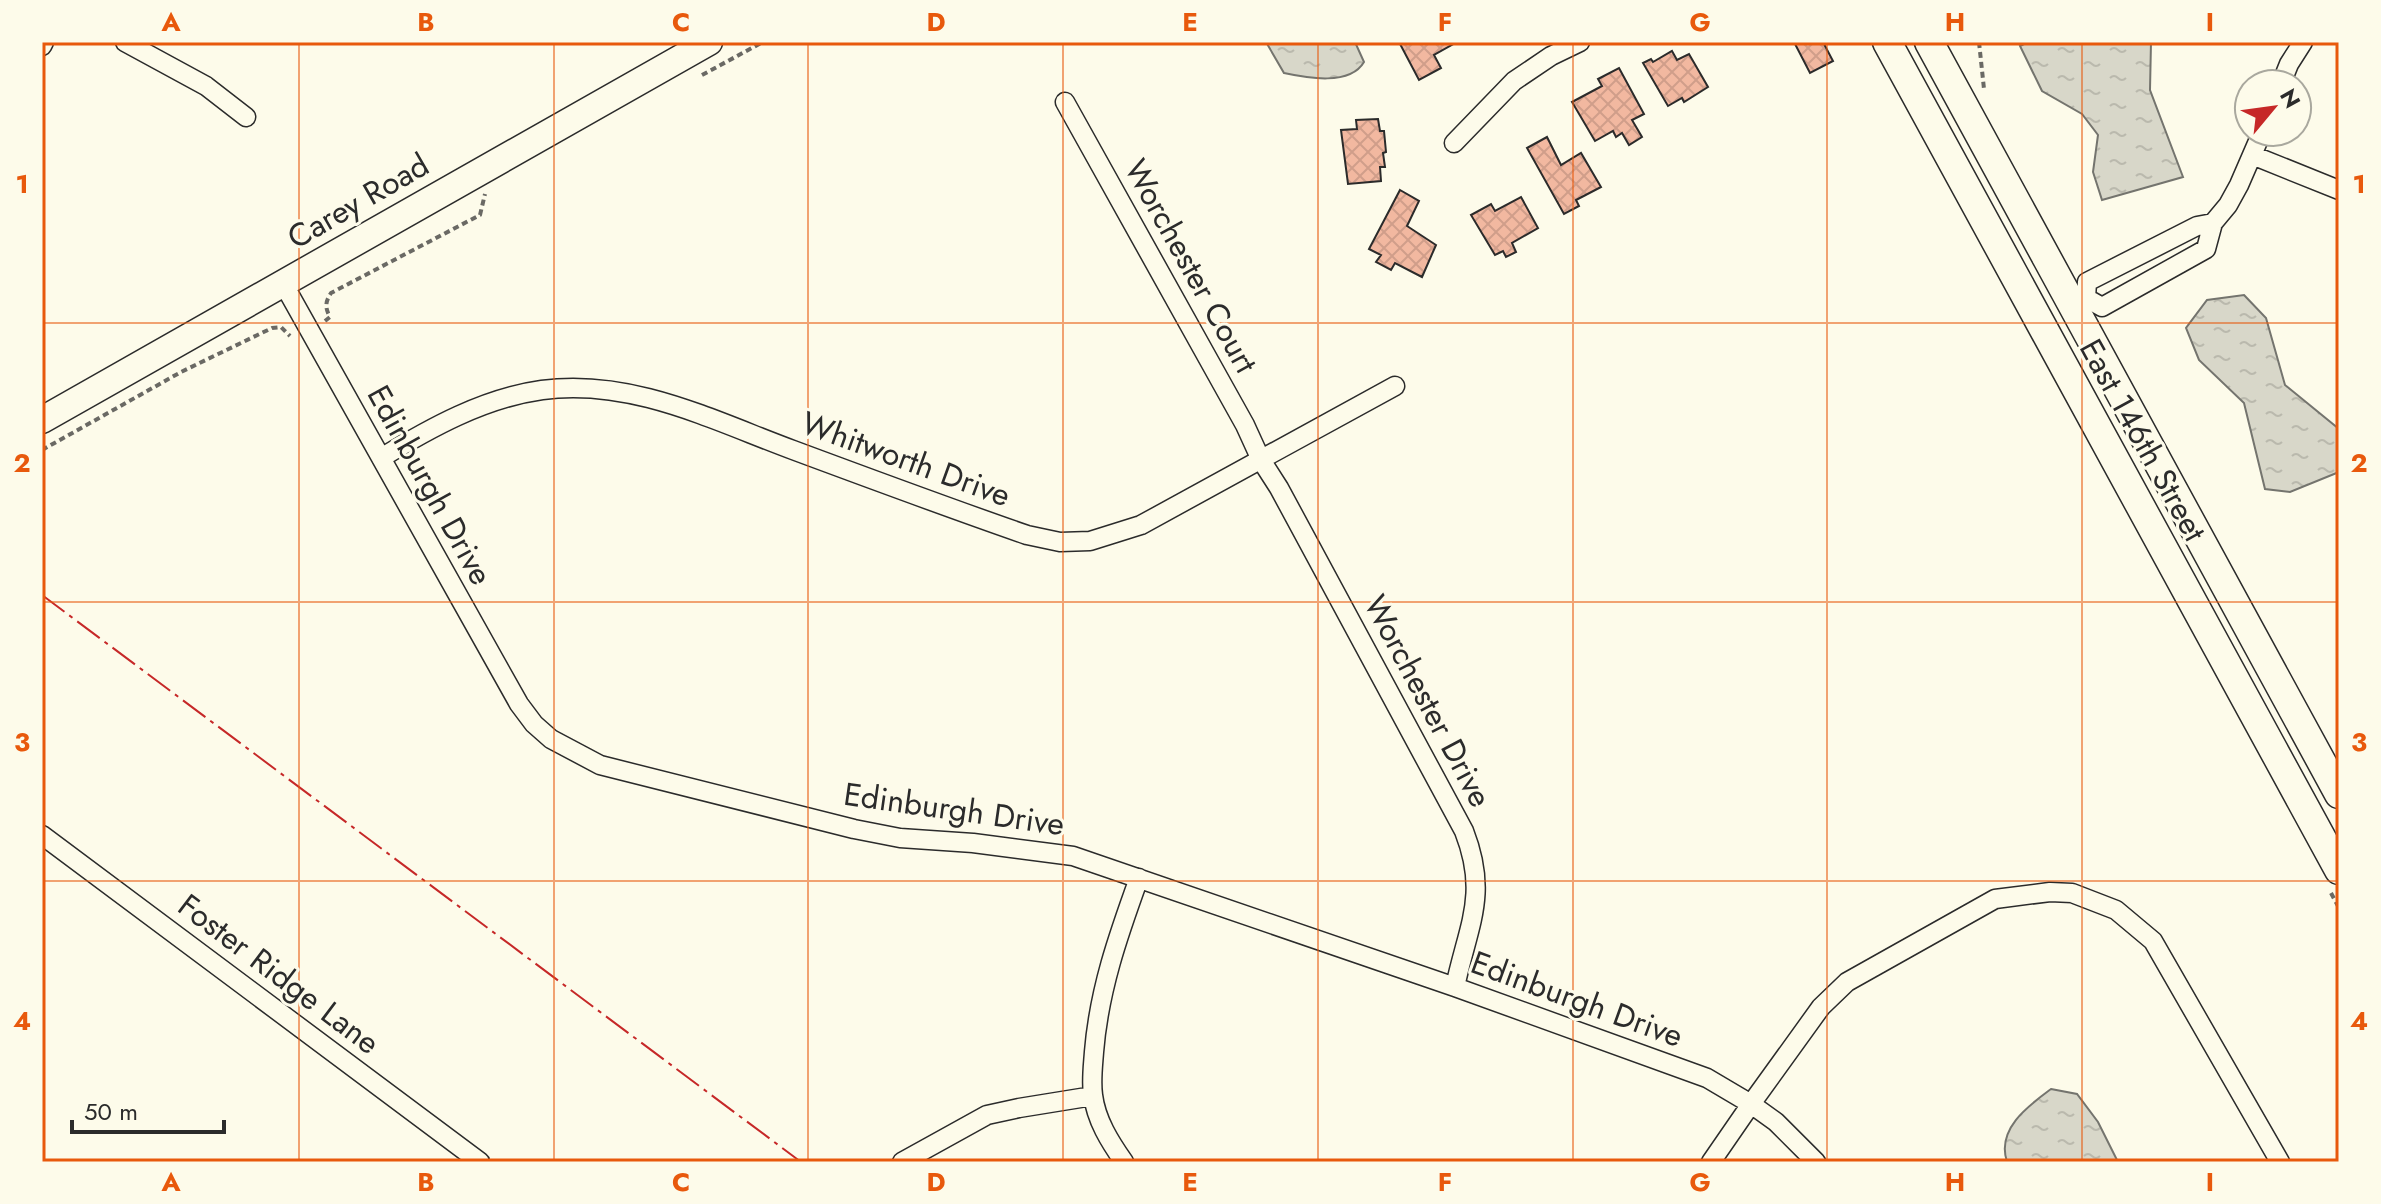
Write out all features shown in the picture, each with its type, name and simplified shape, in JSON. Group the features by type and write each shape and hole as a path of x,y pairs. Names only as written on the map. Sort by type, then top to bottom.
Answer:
{"main road":[{"name":"East 146th Street","path":"1887,42 2339,870"},
{"name":"East 146th Street","path":"1929,42 2079,302 2339,794"}],"street":[{"path":"125,42 206,86 246,117"},
{"name":"Carey Road","path":"42,420 709,42"},
{"path":"1454,143 1514,81 1551,56 1580,42"},
{"path":"2287,68 2303,42"},
{"name":"Worchester Court","path":"1065,102 1245,425 1261,460"},
{"path":"2041,322 2079,302 2102,307 2206,249 2213,223 2228,205 2255,148"},
{"path":"2252,155 2339,190"},
{"path":"2079,302 2087,282 2197,226 2213,223"},
{"name":"Edinburgh Drive","path":"283,283 519,704 542,732 570,751 600,765 854,829 900,838 973,843 1073,856 1455,987 1707,1078 1751,1104 1788,1132 1816,1162"},
{"name":"Whitworth Drive","path":"381,458 453,418 484,405 543,390 595,388 665,401 1027,535 1060,542 1090,541 1141,525 1395,386"},
{"name":"Worchester Drive","path":"1261,460 1450,804 1472,852 1478,897 1455,987"},
{"name":"Foster Ridge Lane","path":"42,835 480,1162"},
{"path":"1124,1162 1109,1141 1093,1096 1097,1014 1116,942 1139,878"},
{"path":"1711,1162 1821,1007 1847,982 1995,899 2050,892 2072,893 2116,910 2139,926 2153,941 2280,1162"},
{"path":"902,1162 987,1115 1093,1096"}],"path":[{"path":"696,78 763,42"},
{"path":"42,450 181,372 272,328 281,327 294,339 330,317 326,300 331,293 480,215 486,191"}],"water":[{"path":"1266,42 1355,42 1364,62 1349,75 1339,77 1293,75 1284,73"},
{"path":"2028,42 2151,42 2150,90 2183,177 2102,200 2093,172 2098,135 2082,114 2042,91 2020,46"},
{"path":"2244,295 2266,318 2285,385 2339,429 2339,472 2290,492 2265,489 2244,403 2199,360 2186,328 2207,300"},
{"path":"2051,1089 2077,1094 2098,1122 2118,1162 2007,1162 2006,1139 2010,1129 2024,1111"}],"building":[{"path":"1399,42 1457,42 1434,55 1441,68 1419,80"},
{"path":"1794,42 1823,42 1833,61 1810,73"},
{"path":"1672,51 1677,60 1689,54 1708,87 1684,102 1682,98 1668,106 1643,63 1651,59 1653,62"},
{"path":"1619,68 1644,114 1632,120 1642,137 1629,145 1622,133 1616,137 1613,131 1595,141 1572,102 1602,86 1598,79"},
{"path":"1378,119 1380,131 1384,131 1386,152 1383,153 1385,167 1380,167 1381,181 1348,184 1341,130 1357,129 1356,120"},
{"path":"1547,137 1561,165 1581,153 1601,187 1576,200 1579,206 1564,214 1527,148"},
{"path":"1400,190 1419,201 1407,226 1436,245 1422,277 1395,263 1391,270 1376,262 1381,255 1369,249"},
{"path":"1521,197 1538,228 1512,243 1516,252 1506,257 1503,251 1495,255 1471,215 1491,204 1495,211"}],"power":[{"path":"42,595 801,1162"}]}
